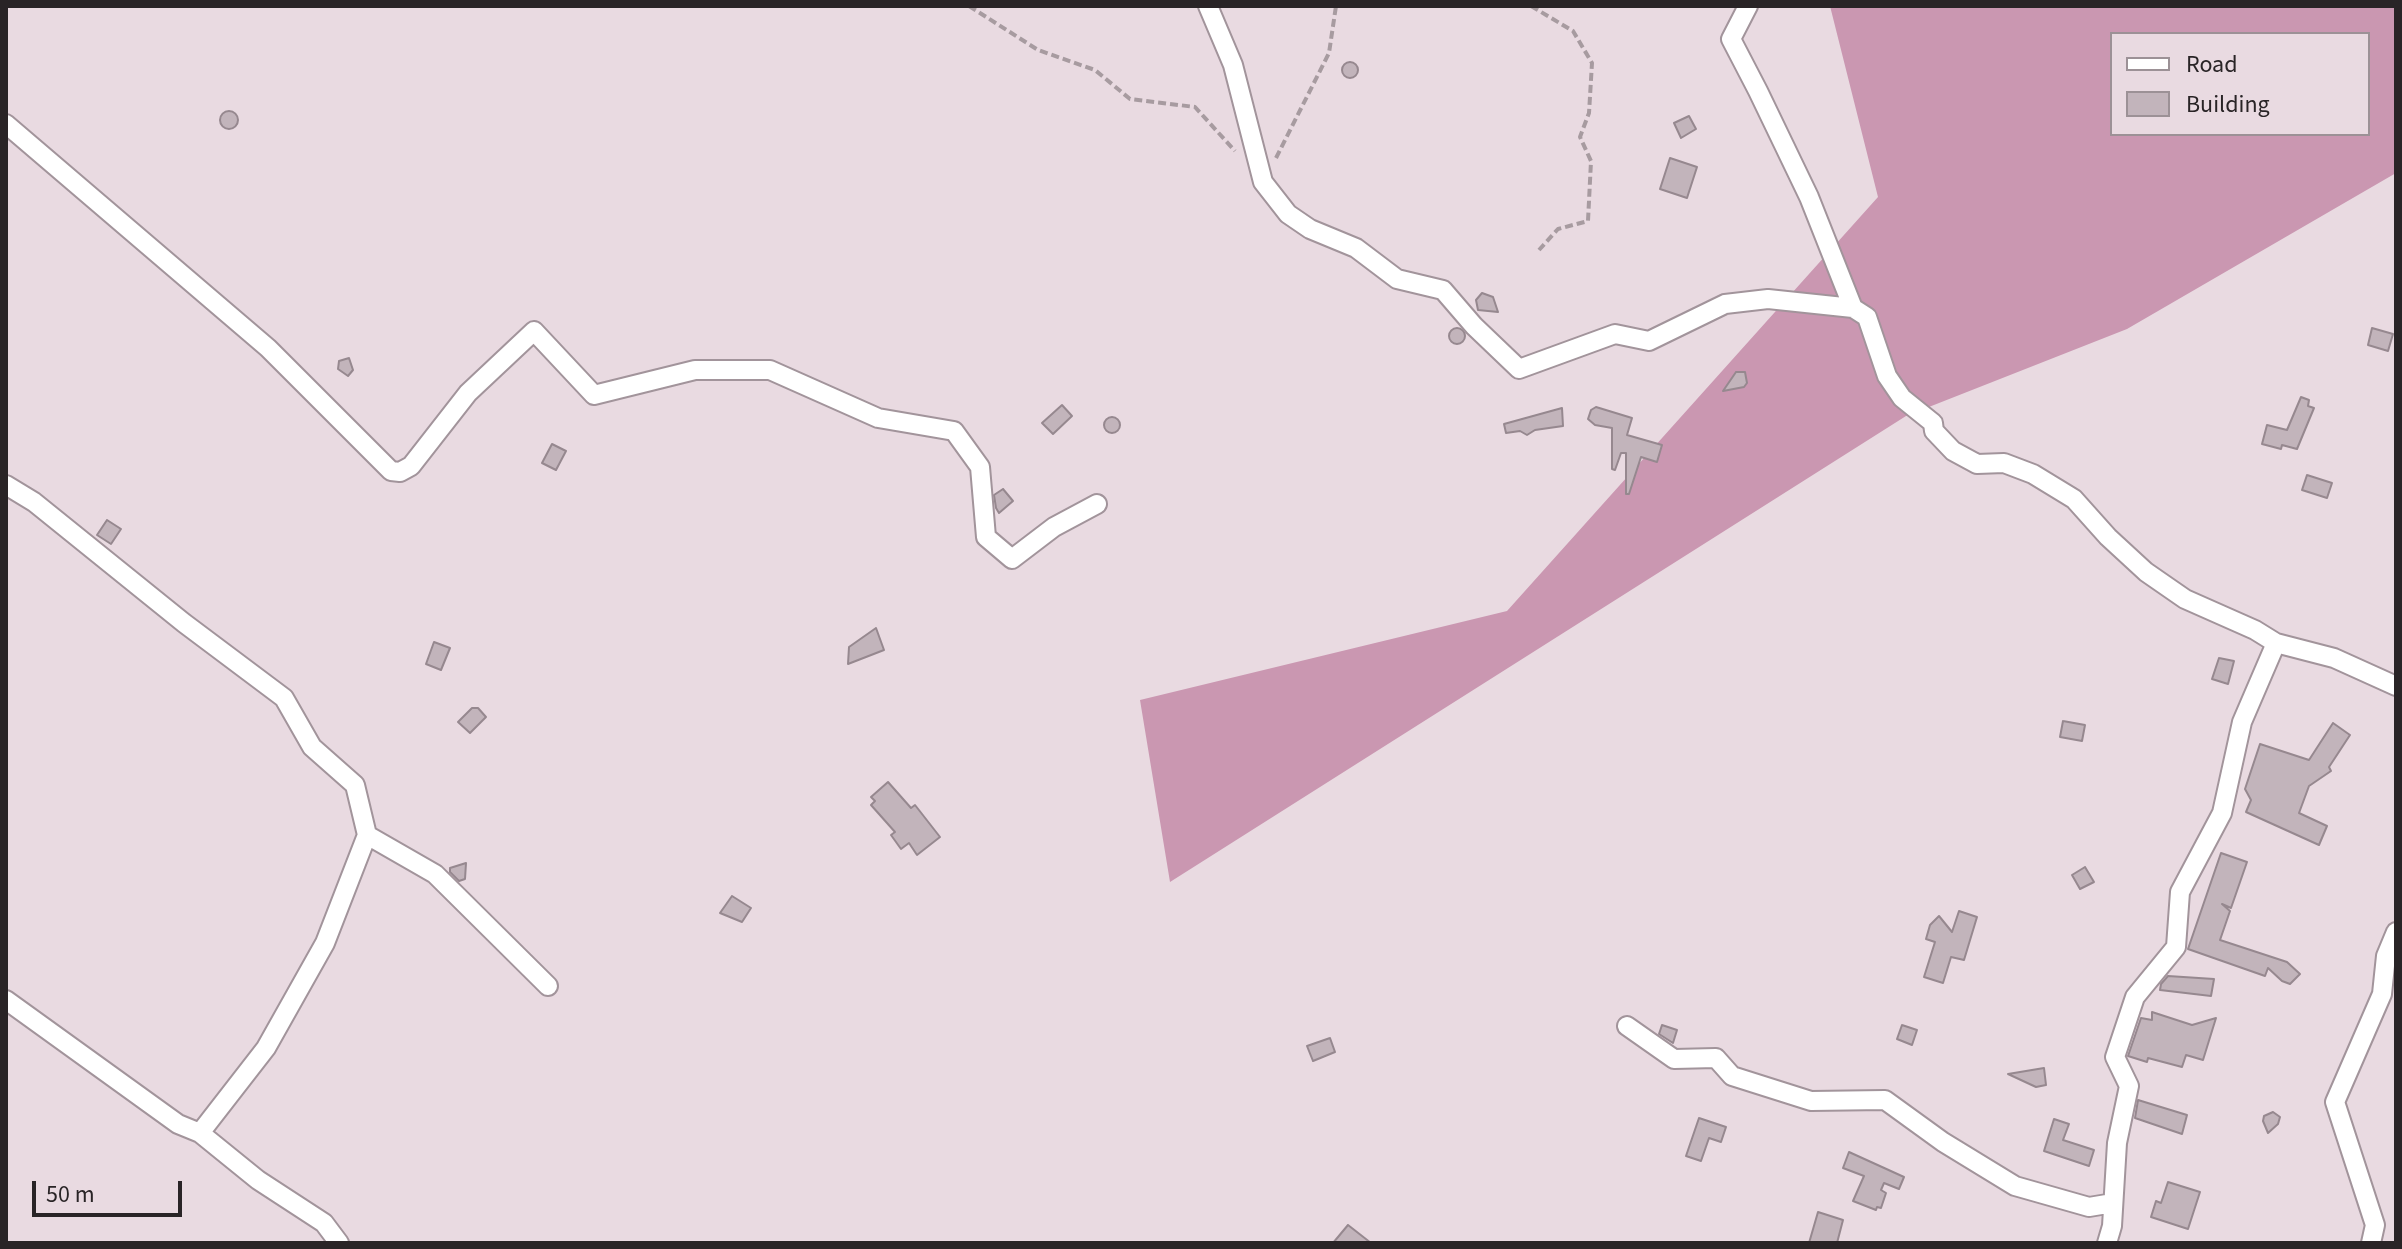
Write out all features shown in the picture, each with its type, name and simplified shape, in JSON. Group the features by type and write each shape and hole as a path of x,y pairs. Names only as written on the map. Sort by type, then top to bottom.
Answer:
{"street":[{"path":"1208,6 1233,65 1263,182 1288,214 1310,229 1356,248 1397,279 1443,290 1474,326 1519,369 1615,334 1649,341 1725,304 1768,299 1853,308 1867,317 1887,376 1902,398 1933,423 1934,431 1953,451 1977,464 2004,463 2074,499 2108,537 2146,572 2185,599 2255,630 2276,643 2334,658 2396,686"},
{"path":"1748,6 1731,39 1809,197 1853,308"},
{"path":"6,124 268,348 391,471 400,472 411,466 468,393 534,331 594,395 695,370 770,370 878,418 954,431 980,467 986,537 1012,559 1054,527 1097,504"},
{"path":"6,485 34,502 184,623 284,698 312,747 355,785 367,835 325,943 266,1048 200,1133"},
{"path":"2107,1243 2112,1226 2117,1143 2129,1086 2115,1057 2135,997 2176,947 2180,892 2222,813 2242,722 2276,643"},
{"path":"367,835 435,874 548,986"},
{"path":"2371,1243 2375,1225 2335,1102 2382,994 2386,956 2396,932"},
{"path":"6,1000 178,1124 200,1133 258,1180 324,1223 339,1243"},
{"path":"1627,1026 1674,1059 1716,1058 1732,1076 1811,1101 1885,1100 1943,1142 2015,1186 2089,1207 2113,1203"}],"path":[{"path":"969,6 1038,50 1095,70 1130,99 1195,107 1263,182 1329,53 1336,6"},
{"path":"1531,6 1573,31 1592,63 1589,113 1580,137 1591,161 1588,221 1558,229 1539,250"}],"shaded area":[{"path":"1830,6 2396,6 2396,173 2127,329 1906,416 1170,882 1140,700 1507,611 1878,197"}],"building":[{"path":"1350,62 1356,64 1356,76 1350,78 1344,76 1342,70 1344,64"},
{"path":"229,111 238,120 229,129 220,120"},
{"path":"1689,116 1696,129 1681,138 1674,123"},
{"path":"1670,158 1697,167 1687,198 1660,189"},
{"path":"1482,293 1493,297 1498,312 1478,310 1476,300"},
{"path":"1457,328 1463,330 1463,342 1457,344 1451,342 1449,336 1451,330"},
{"path":"2372,328 2393,334 2388,351 2368,345"},
{"path":"349,358 353,370 348,376 338,369 339,361"},
{"path":"1736,372 1745,372 1747,383 1744,387 1723,391"},
{"path":"2301,397 2309,400 2308,406 2314,408 2297,449 2262,444 2267,425 2287,430"},
{"path":"1062,405 1072,416 1053,434 1042,423"},
{"path":"1596,407 1632,418 1627,435 1662,445 1657,462 1641,457 1629,494 1626,494 1626,453 1621,453 1615,470 1612,469 1612,428 1595,425 1588,419 1591,410"},
{"path":"1562,408 1563,426 1535,430 1527,435 1520,431 1506,433 1504,424"},
{"path":"1109,417 1115,417 1120,425 1118,431 1109,433 1104,428 1104,422"},
{"path":"552,444 566,451 556,470 542,463"},
{"path":"2307,475 2332,483 2327,498 2302,490"},
{"path":"1003,489 1013,501 999,513 994,495"},
{"path":"107,520 121,529 111,544 97,535"},
{"path":"876,628 884,650 848,664 849,647"},
{"path":"434,642 450,648 441,670 426,664"},
{"path":"2219,658 2234,661 2228,684 2212,679"},
{"path":"472,708 478,708 486,717 470,733 458,722"},
{"path":"2063,721 2085,725 2082,741 2060,737"},
{"path":"2333,723 2350,735 2329,767 2331,771 2309,786 2299,813 2327,826 2319,845 2246,812 2251,800 2245,789 2260,744 2309,760"},
{"path":"888,782 911,808 915,805 940,837 917,855 909,843 901,849 891,835 895,832 871,805 875,801 871,797"},
{"path":"2221,853 2247,862 2231,908 2222,904 2230,911 2220,940 2287,962 2300,974 2290,984 2268,968 2265,976 2188,949"},
{"path":"466,863 465,879 459,881 450,868"},
{"path":"2085,867 2094,882 2080,889 2072,875"},
{"path":"732,896 751,908 742,922 720,913"},
{"path":"1959,911 1977,917 1964,960 1951,957 1943,983 1924,977 1935,942 1926,939 1930,925 1939,916 1952,932"},
{"path":"2168,976 2214,979 2211,996 2160,990"},
{"path":"2152,1012 2192,1025 2216,1018 2203,1060 2186,1055 2182,1067 2128,1056 2141,1018 2152,1020"},
{"path":"1662,1025 1677,1030 1673,1043 1659,1034"},
{"path":"1902,1025 1917,1030 1912,1045 1897,1039"},
{"path":"1330,1038 1335,1052 1313,1061 1307,1046"},
{"path":"2044,1068 2046,1085 2036,1087 2008,1074"},
{"path":"2138,1100 2187,1115 2182,1134 2135,1118"},
{"path":"2273,1112 2280,1117 2278,1124 2268,1133 2264,1116"},
{"path":"1699,1118 1726,1127 1721,1142 1709,1138 1701,1161 1686,1156"},
{"path":"2054,1119 2069,1124 2063,1140 2094,1150 2089,1166 2044,1151"},
{"path":"1849,1152 1904,1177 1899,1189 1884,1183 1881,1190 1886,1193 1881,1208 1877,1207 1876,1210 1853,1201 1864,1176 1843,1168"},
{"path":"2168,1182 2200,1192 2188,1229 2151,1217 2156,1201 2161,1203"},
{"path":"1818,1212 1843,1220 1837,1243 1809,1243"},
{"path":"1348,1225 1371,1243 1333,1243"}]}
